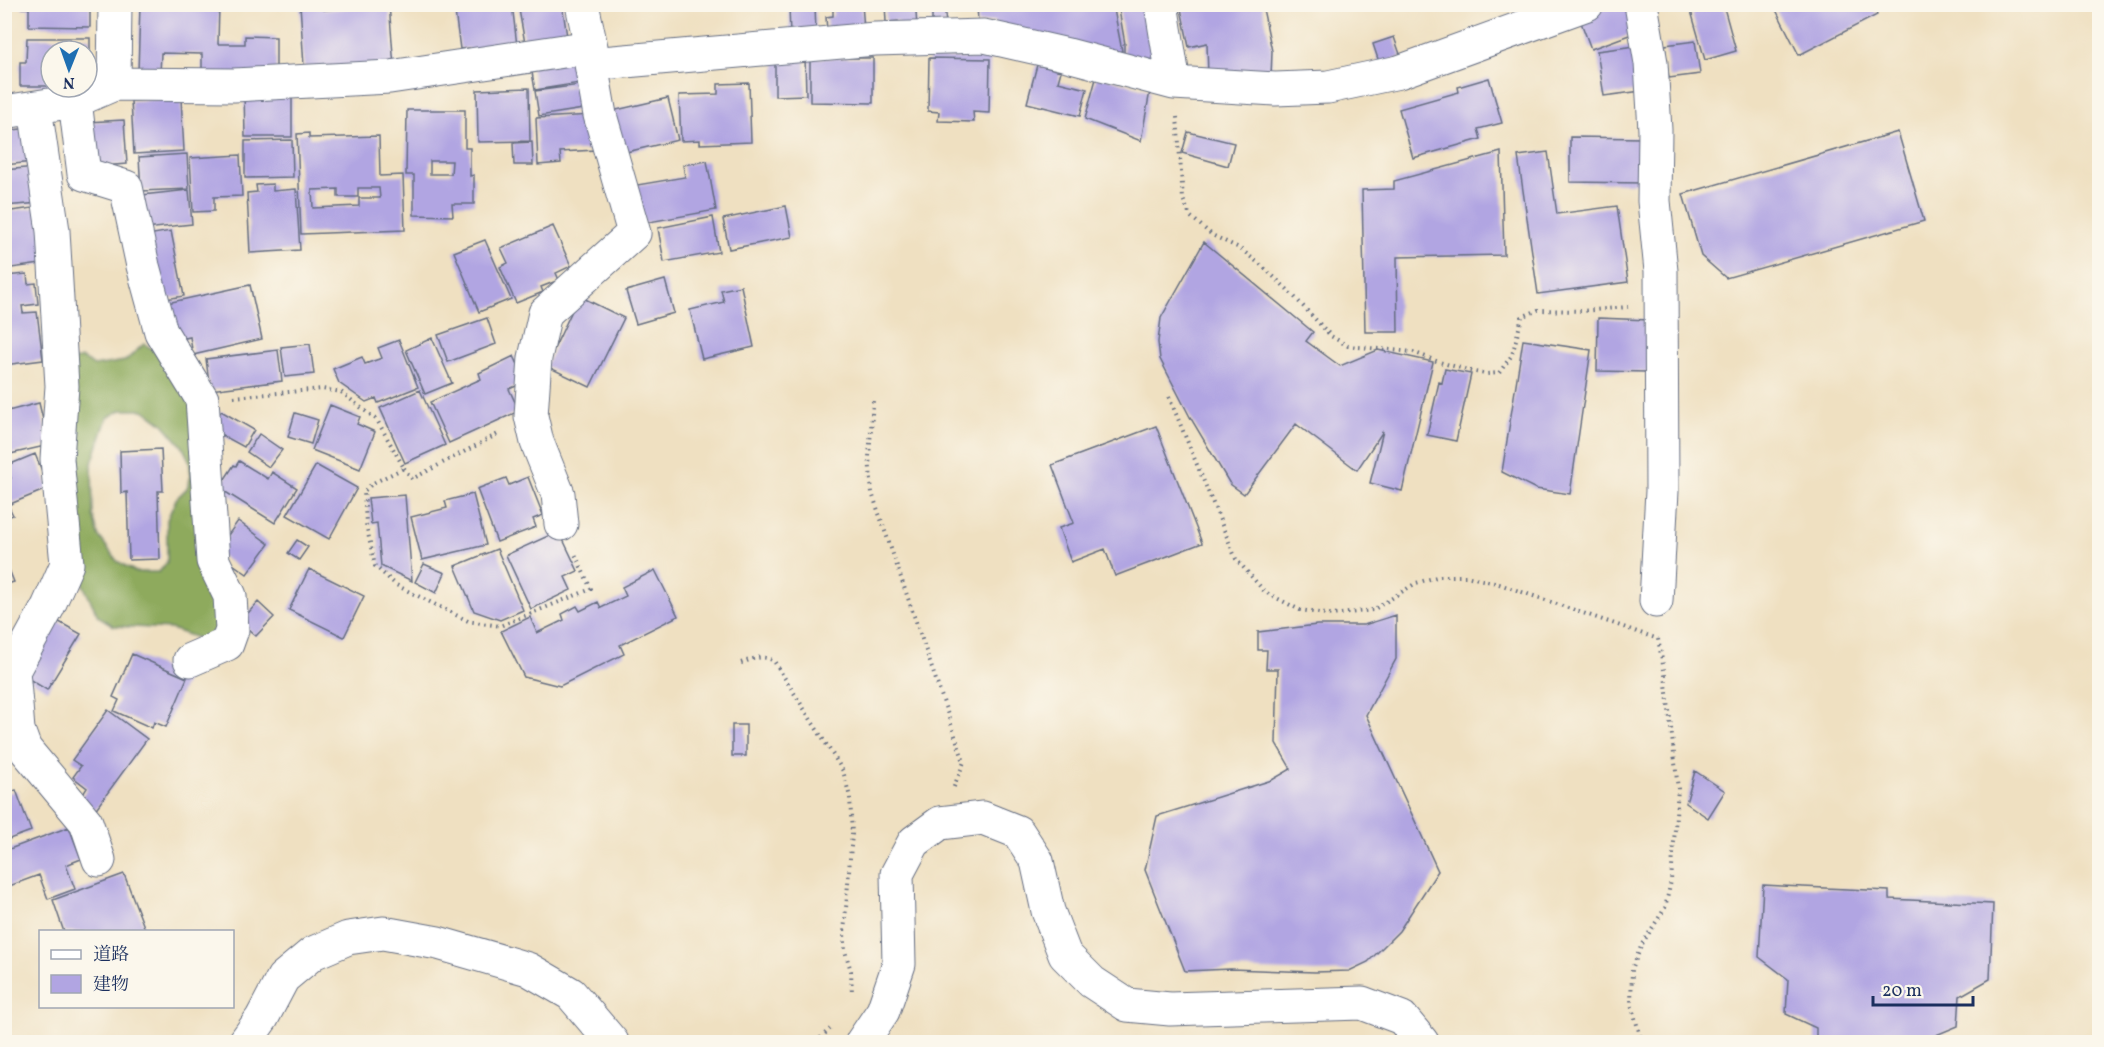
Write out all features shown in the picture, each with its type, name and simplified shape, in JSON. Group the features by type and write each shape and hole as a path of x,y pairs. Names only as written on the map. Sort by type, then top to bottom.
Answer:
{"street":[{"path":"114,84 115,4"},
{"path":"561,524 558,494 537,442 531,416 535,358 545,313 634,233 600,115 582,4"},
{"path":"1161,4 1173,83"},
{"path":"99,860 86,822 11,732 13,671 48,607 67,564 57,459 62,386 53,231 20,110 75,101 114,84 234,85 390,77 591,56 875,39 984,36 1068,55 1173,83 1254,88 1328,87 1399,72 1587,4"},
{"path":"1641,4 1651,63 1656,130 1654,201 1661,271 1662,491 1656,601"},
{"path":"75,101 84,174 126,186 142,266 161,332 202,399 213,561 230,596 232,630 227,644 190,660"},
{"path":"862,1042 883,1011 899,964 897,874 914,842 940,823 983,818 1018,832 1037,861 1048,911 1065,955 1092,982 1127,1005 1170,1009 1362,1003 1402,1018 1422,1042"},
{"path":"245,1042 262,1018 283,978 313,952 348,938 383,933 438,943 528,969 571,994 612,1042"}],"path":[{"path":"1173,83 1183,199 1190,216 1212,235 1239,248 1261,265 1331,336 1348,346 1413,351 1439,362 1485,375 1499,373 1512,356 1522,317 1538,310 1582,311 1661,305"},
{"path":"202,399 322,389 341,392 378,420 412,479 531,416"},
{"path":"1169,397 1236,560 1265,592 1300,610 1332,615 1373,610 1416,583 1440,576 1466,576 1498,584 1658,639"},
{"path":"873,401 869,457 872,493 964,762 940,823"},
{"path":"404,468 373,483 364,491 366,524 375,566 396,585 468,621 500,626 591,589 561,524"},
{"path":"1642,1042 1631,1004 1632,969 1642,944 1665,908 1671,881 1678,789 1665,675 1658,639 1656,601"},
{"path":"741,663 759,657 768,657 774,661 843,771 850,796 852,834 844,933 845,951 851,971 850,1001"},
{"path":"816,1042 836,1023"}],"green space":[{"path":"144,344 163,355 194,398 217,632 200,639 171,629 114,626 98,616 76,570 70,361 82,358 94,366 125,361","holes":["121,410 144,410 163,424 182,446 189,460 191,476 187,488 176,499 167,520 167,562 159,572 136,572 117,561 98,535 93,515 92,463 107,418"]}],"building":[{"path":"22,4 90,4 90,27 29,26 29,8 22,8"},
{"path":"300,4 323,4 324,10 362,7 361,4 389,4 394,67 304,67"},
{"path":"454,4 512,4 518,54 470,55 469,48 460,49"},
{"path":"518,4 562,4 568,43 526,49"},
{"path":"789,4 815,4 816,36 790,37"},
{"path":"833,4 862,4 864,29 827,32 826,17 833,16"},
{"path":"885,4 944,4 946,24 932,25 932,11 916,12 917,28 899,29 898,21 886,22"},
{"path":"977,4 1113,4 1122,51 1098,56 996,33 995,21 978,23"},
{"path":"1118,4 1151,4 1162,69 1124,70 1125,44"},
{"path":"1180,4 1262,4 1272,51 1271,78 1208,77 1207,43 1189,47"},
{"path":"1613,4 1630,4 1640,31 1591,49 1579,17"},
{"path":"1689,4 1723,4 1736,51 1705,60"},
{"path":"1773,4 1872,4 1877,15 1799,55"},
{"path":"140,5 219,5 218,44 245,44 245,36 276,37 276,77 202,75 202,54 161,53 160,74 138,73"},
{"path":"1394,37 1401,57 1380,65 1373,44"},
{"path":"27,38 90,38 39,39 39,86 20,86 20,62 26,62"},
{"path":"1695,41 1700,74 1669,78 1665,45"},
{"path":"1643,45 1649,90 1604,96 1597,51"},
{"path":"775,56 805,56 806,95 775,96"},
{"path":"810,58 873,58 873,103 810,102"},
{"path":"929,58 990,59 989,113 973,112 974,122 938,121 939,112 928,111"},
{"path":"576,59 580,83 535,90 531,66"},
{"path":"1037,65 1061,71 1058,82 1087,89 1080,116 1027,103"},
{"path":"1097,75 1150,91 1141,141 1085,119"},
{"path":"1489,78 1502,123 1478,129 1481,139 1413,158 1399,109 1459,92 1458,87"},
{"path":"749,83 751,142 700,144 700,140 681,141 679,95 718,94 718,84"},
{"path":"580,85 583,109 539,116 535,91"},
{"path":"529,88 530,141 478,142 477,90"},
{"path":"244,91 292,98 292,137 245,137"},
{"path":"181,98 184,151 134,154 131,101"},
{"path":"668,98 678,140 622,153 612,111"},
{"path":"407,110 465,110 465,148 470,148 470,176 474,175 474,204 452,204 453,216 414,215 414,175 406,175","holes":["430,161 452,161 451,174 430,174"]},
{"path":"594,115 596,150 560,152 561,163 538,165 536,118"},
{"path":"124,120 127,164 89,167 87,122"},
{"path":"30,128 33,162 4,165 4,131"},
{"path":"1188,132 1234,143 1228,166 1182,153"},
{"path":"1898,132 1924,221 1726,278 1701,256 1683,194"},
{"path":"309,133 309,138 379,136 380,176 403,175 405,230 301,234 297,134","holes":["358,188 379,188 380,198 359,198 359,206 313,208 312,190 338,189 338,197 358,197"]},
{"path":"1570,137 1643,138 1643,183 1570,182"},
{"path":"292,140 293,177 245,178 245,141"},
{"path":"532,142 533,165 514,165 513,143"},
{"path":"1501,152 1504,255 1397,257 1398,332 1365,332 1362,190 1394,189 1394,181"},
{"path":"1548,152 1557,214 1617,206 1628,282 1538,294 1518,156"},
{"path":"187,154 189,189 141,191 139,157"},
{"path":"240,155 242,196 214,197 214,211 193,212 190,158"},
{"path":"707,161 716,210 644,223 637,185 685,177 683,165"},
{"path":"36,167 40,203 4,206 4,170"},
{"path":"273,184 273,191 296,189 300,250 250,253 247,193 257,192 256,185"},
{"path":"189,190 192,224 145,229 142,195"},
{"path":"786,206 792,237 729,249 723,219"},
{"path":"40,207 48,263 4,269 4,212"},
{"path":"713,217 719,252 664,262 658,228"},
{"path":"553,226 571,266 556,273 559,280 541,287 543,292 516,303 500,267 508,263 501,248"},
{"path":"171,231 184,296 160,300 147,235"},
{"path":"485,240 511,299 479,312 454,252"},
{"path":"1204,242 1313,332 1306,341 1340,366 1378,350 1433,362 1402,491 1370,483 1383,431 1357,470 1296,424 1244,494 1230,484 1190,417 1160,359 1158,342 1161,318"},
{"path":"27,274 28,284 36,283 38,304 22,306 23,313 37,312 43,360 4,365 4,276"},
{"path":"665,280 674,313 636,324 626,291"},
{"path":"250,285 262,339 193,355 190,337 175,340 167,303"},
{"path":"741,286 754,347 702,359 690,310 724,302 721,290"},
{"path":"579,296 624,318 590,387 546,366"},
{"path":"487,318 496,344 448,362 438,335"},
{"path":"1598,318 1649,320 1648,372 1597,371"},
{"path":"432,338 452,383 425,394 406,350"},
{"path":"399,340 418,387 378,403 376,398 366,402 339,383 333,369 362,357 365,364 382,358 378,348"},
{"path":"1523,340 1591,350 1570,494 1536,489 1502,472"},
{"path":"310,344 314,374 285,377 281,347"},
{"path":"278,350 282,381 210,390 206,359"},
{"path":"514,356 526,382 509,389 519,411 449,443 430,402 481,379 479,373"},
{"path":"1445,369 1471,374 1456,441 1427,435 1439,382 1442,383"},
{"path":"420,390 445,445 405,463 380,408"},
{"path":"39,403 49,445 6,455 4,412"},
{"path":"330,405 360,417 357,424 375,432 360,469 312,450"},
{"path":"221,411 254,430 244,447 211,429"},
{"path":"295,413 318,420 311,444 288,437"},
{"path":"1156,426 1202,543 1115,576 1105,549 1071,562 1059,528 1074,523 1052,465"},
{"path":"259,434 282,450 269,467 247,452"},
{"path":"161,449 163,491 158,491 160,559 129,560 127,492 121,493 120,451"},
{"path":"35,454 49,488 8,505 13,515 4,518 4,481 11,478 6,466"},
{"path":"239,461 268,479 272,472 297,488 275,523 219,488"},
{"path":"316,465 357,488 329,539 287,515"},
{"path":"528,477 543,515 533,519 536,527 497,542 477,489 506,478 509,485"},
{"path":"473,494 486,545 422,560 411,517 447,508 445,501"},
{"path":"405,495 412,581 381,566 377,523 371,524 368,498"},
{"path":"238,521 269,544 247,574 216,552"},
{"path":"559,531 578,571 565,577 571,590 531,609 506,555"},
{"path":"297,540 308,547 299,560 288,553"},
{"path":"497,549 523,610 500,620 474,611 455,566"},
{"path":"4,557 14,582 4,585"},
{"path":"424,564 445,573 436,593 415,582"},
{"path":"309,569 364,596 344,637 289,610"},
{"path":"655,570 678,616 620,645 624,654 560,686 524,677 501,631 530,617 537,633 564,620 562,614 577,606 580,611 598,602 601,608 626,596 622,587"},
{"path":"258,602 274,617 256,636 240,622"},
{"path":"1396,615 1396,659 1366,715 1438,871 1399,931 1368,962 1349,971 1231,969 1185,971 1145,870 1157,816 1272,780 1291,769 1276,743 1278,669 1266,669 1267,650 1258,650 1258,632 1317,625 1364,625"},
{"path":"52,618 81,634 47,690 19,673"},
{"path":"132,654 187,678 166,727 154,722 152,728 114,711 119,700 113,697"},
{"path":"108,710 147,739 95,810 80,799 87,788 73,777 81,766 72,760"},
{"path":"732,725 746,725 746,756 732,756"},
{"path":"1695,771 1725,791 1708,818 1686,803"},
{"path":"16,790 31,831 4,841 4,795"},
{"path":"69,827 81,859 66,865 75,889 48,899 39,875 4,888 4,851"},
{"path":"124,874 145,930 63,930 53,900"},
{"path":"1763,885 1889,891 1889,899 1993,904 1990,979 1960,996 1958,1026 1924,1040 1924,1042 1816,1042 1816,1028 1786,1014 1788,979 1759,957"}]}
